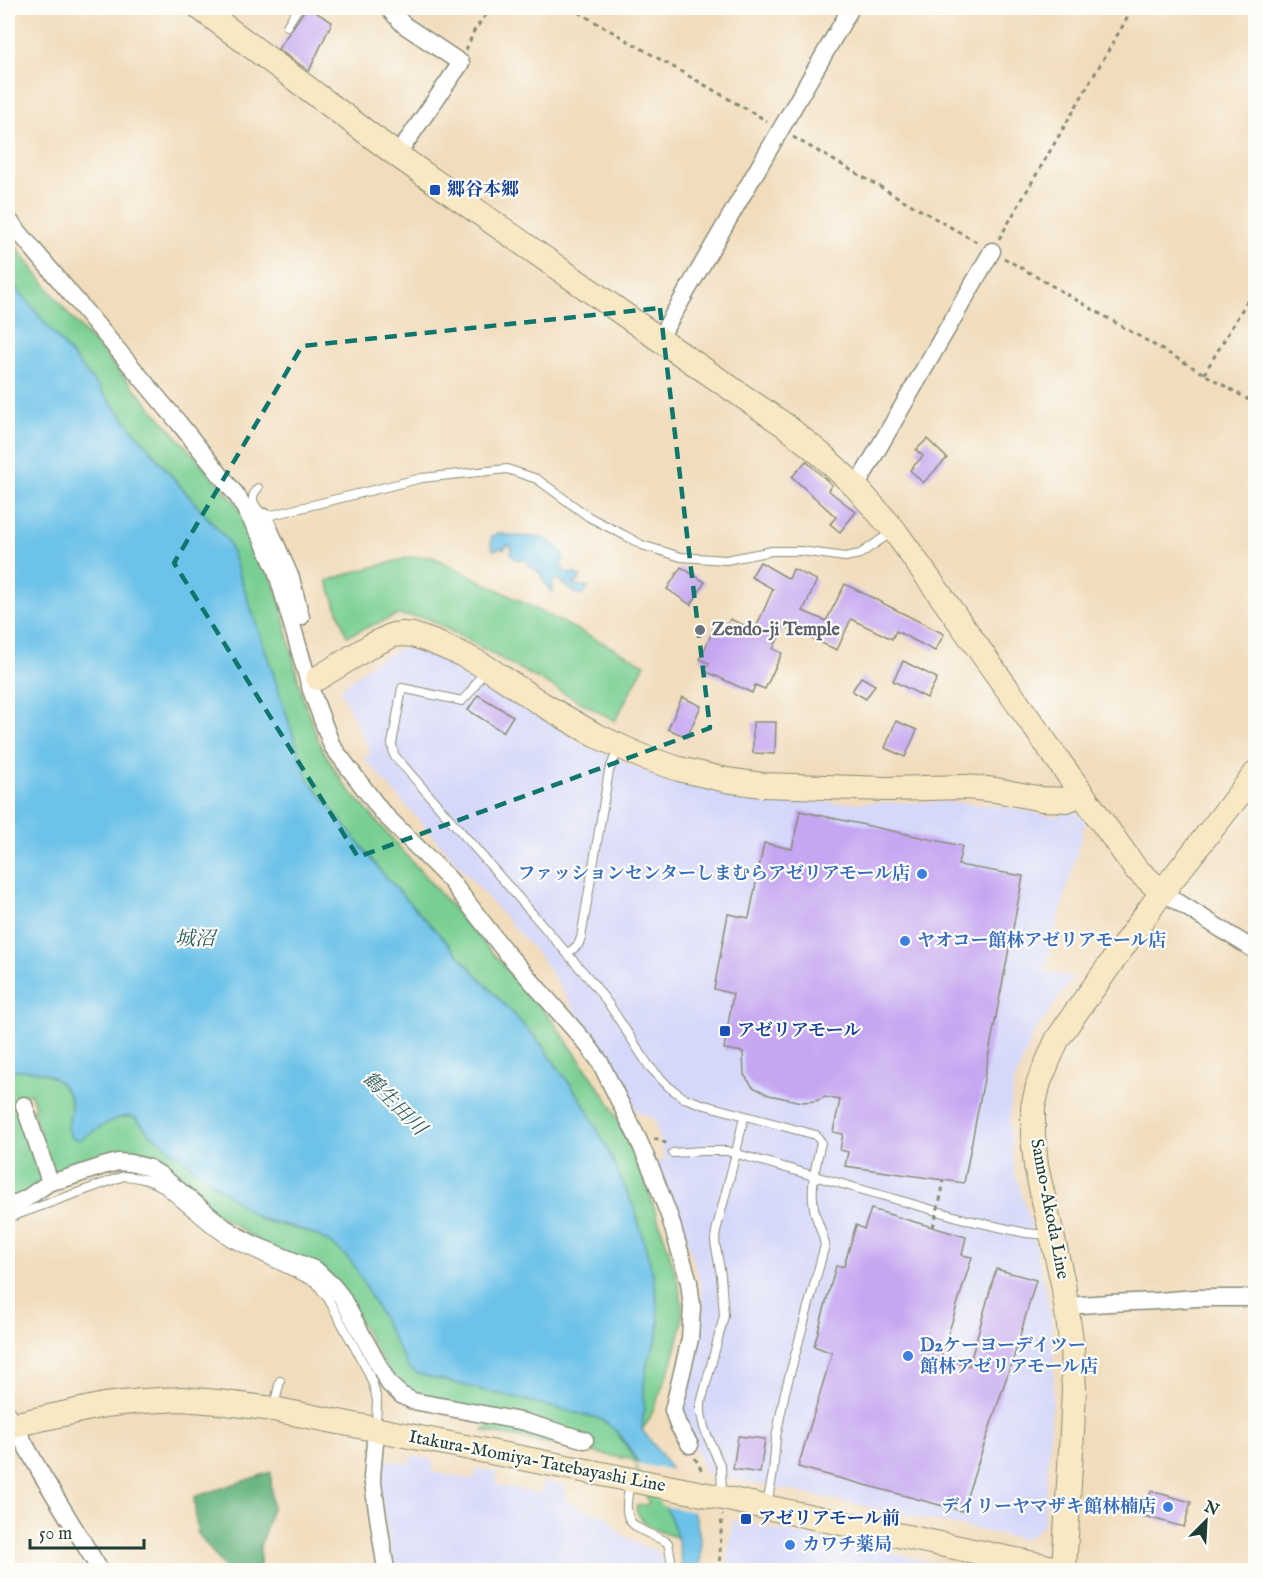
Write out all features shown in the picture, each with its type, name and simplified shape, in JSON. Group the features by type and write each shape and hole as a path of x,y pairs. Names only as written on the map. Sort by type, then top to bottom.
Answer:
{"street":[{"path":"200,8 397,155 786,426 823,456 856,487 894,530 1135,868 1162,892 1256,951"},
{"path":"388,8 404,25 460,63 397,155"},
{"path":"659,339 851,8"},
{"path":"8,219 179,423 245,508 276,570 311,690 332,746 382,812 450,880 504,950 600,1062 653,1173 685,1266 692,1307 690,1339 673,1410 678,1425 690,1445"},
{"path":"856,487 992,251"},
{"path":"264,517 291,578 318,678 393,635 413,635 461,654 486,667 570,721 619,746 679,769 726,780 762,785 887,789 966,787 1042,799 1066,800 1082,794"},
{"name":"Sanno-Akoda Line","path":"1063,1570 1074,1390 1072,1348 1067,1306 1036,1166 1033,1107 1039,1082 1057,1040 1162,892 1256,773"},
{"path":"24,1105 50,1182"},
{"path":"8,1207 27,1198 50,1182 103,1166 118,1162 147,1167 238,1236 316,1270 324,1277 340,1296 389,1384 400,1395 412,1401 525,1422 585,1440"},
{"path":"1067,1306 1196,1298 1256,1298"},
{"name":"Itakura-Momiya-Tatebayashi Line","path":"10,1421 104,1405 182,1399 273,1409 634,1481 702,1487 723,1498 1063,1570"},
{"path":"10,1421 100,1570"},
{"path":"375,1430 372,1477 386,1570"}],"lane":[{"path":"287,26 298,8"},
{"path":"258,488 252,500 264,517 422,478 507,469 537,479 589,517 626,536 681,558 726,560 772,551 801,551 845,556 860,554 894,530"},
{"path":"486,667 462,701 402,688 392,744 394,755 568,953 610,1006 649,1066 669,1087 684,1098 816,1135 821,1142 813,1176 813,1194 815,1213 824,1233 825,1245 785,1392 766,1507"},
{"path":"568,953 578,945 581,938 609,771 619,746"},
{"path":"723,1498 722,1467 704,1428 701,1403 724,1316 721,1275 715,1242 716,1231 744,1116"},
{"path":"673,1153 717,1150 736,1153 991,1226 1026,1233 1052,1234"},
{"path":"8,1218 124,1176 150,1180 159,1185 230,1242 316,1283 329,1300 373,1384 377,1400 375,1430"},
{"path":"273,1409 280,1381"},
{"path":"634,1481 626,1504 628,1518 638,1529 668,1543 673,1569"}],"path":[{"path":"460,63 474,31 491,8"},
{"path":"1133,8 992,251 1256,404"},
{"path":"1204,374 1256,286"},
{"path":"933,1227 943,1180"},
{"path":"690,1445 702,1487"},
{"path":"719,1570 723,1498"}],"highlighted area":[{"path":"660,308 710,728 358,857 174,563 302,346"}],"shaded area":[{"name":"アゼリアモール","path":"402,648 435,656 473,675 581,742 629,764 701,787 756,799 841,803 952,802 1009,807 1056,817 1071,809 1086,820 1044,970 1073,978 1034,1033 1013,1085 1009,1121 1015,1174 1030,1220 1051,1315 1054,1380 1044,1523 1026,1540 706,1473 687,1431 683,1414 700,1331 701,1287 686,1235 656,1162 665,1160 654,1119 638,1112 610,1064 541,958 363,757 371,754 340,689 372,663"},
{"path":"412,1456 433,1460 433,1472 474,1480 477,1468 498,1473 496,1485 541,1494 544,1481 565,1486 565,1500 577,1507 610,1518 618,1532 660,1554 665,1570 394,1570 380,1489 386,1460 410,1464"},
{"name":"カワチ薬局","path":"732,1520 971,1570 727,1570"}],"green space":[{"path":"8,237 70,316 236,503 261,549 281,605 302,696 321,747 343,783 554,1023 608,1100 644,1179 668,1248 682,1303 682,1324 673,1360 649,1420 642,1430 647,1363 658,1335 659,1320 654,1278 635,1210 606,1146 582,1101 541,1044 383,874 307,778 228,541 8,278"},
{"path":"411,557 433,557 645,664 615,721 427,618 397,615 347,636 327,581"},
{"path":"14,1069 40,1072 56,1079 67,1091 72,1107 67,1128 113,1118 135,1118 148,1132 261,1220 309,1232 343,1252 354,1265 418,1374 601,1419 615,1430 645,1473 668,1510 677,1534 676,1537 652,1528 638,1515 637,1506 649,1504 634,1461 627,1457 622,1458 483,1431 495,1421 421,1398 396,1386 347,1299 134,1159 135,1153 123,1151 123,1158 54,1178 32,1109 36,1107 30,1093 15,1098 44,1183 8,1203 8,1073"},
{"path":"271,1472 272,1508 260,1547 260,1570 226,1570 197,1532 194,1497"}],"water":[{"name":"城沼","path":"8,278 228,541 307,778 383,874 541,1044 582,1101 606,1146 635,1210 654,1278 659,1320 658,1335 647,1363 642,1430 664,1458 696,1519 701,1542 700,1570 681,1570 676,1533 662,1499 621,1436 601,1419 418,1374 408,1367 354,1265 338,1248 313,1234 262,1219 251,1213 148,1132 135,1118 122,1117 79,1140 71,1137 68,1126 71,1102 65,1089 55,1079 42,1072 17,1070 8,1073"},
{"path":"499,533 538,537 551,542 563,553 564,560 560,563 562,569 568,574 574,573 580,577 574,585 589,588 582,595 575,593 558,579 553,580 552,592 550,591 539,572 525,560 515,559 511,554 511,546 507,545 504,549 493,550 492,536"}],"pier":[{"path":"634,1463 673,1470 695,1512 662,1506"}],"building":[{"path":"306,8 332,22 309,71 278,49"},
{"path":"927,439 947,458 923,483 910,470 923,456 916,450"},
{"path":"806,461 832,485 828,490 856,512 840,532 830,524 836,517 792,477"},
{"path":"760,562 789,579 793,569 817,580 803,611 826,621 845,584 944,634 935,651 896,631 892,639 851,619 837,650 784,626 773,649 782,653 765,689 755,685 752,693 705,671 709,663 700,659 717,622 726,627 730,619 755,630 773,589 751,577"},
{"path":"681,567 705,582 691,605 667,589"},
{"path":"903,661 937,678 927,698 893,681"},
{"path":"861,677 875,685 866,699 852,691"},
{"path":"478,695 513,716 503,732 468,710"},
{"path":"682,697 701,706 687,737 668,729"},
{"path":"896,721 917,730 905,757 885,748"},
{"path":"753,722 776,722 775,754 753,753"},
{"path":"800,811 962,846 958,865 1023,876 964,1183 845,1166 848,1152 840,1150 843,1134 833,1132 840,1100 825,1097 816,1101 802,1102 769,1095 753,1087 744,1075 743,1052 724,1049 733,994 714,989 728,914 749,918 764,843 792,849"},
{"path":"871,1209 966,1237 962,1255 972,1257 941,1357 969,1366 996,1269 1036,1280 1011,1367 962,1511 798,1467 832,1353 814,1346 836,1266 844,1266 856,1225 864,1229"},
{"path":"738,1436 765,1439 760,1473 733,1469"},
{"path":"1151,1491 1191,1502 1184,1527 1144,1516"}],"place":[{"name":"郷谷本郷","path":"435,190"},
{"name":"Zendo-ji Temple","path":"700,630"},
{"name":"ファッションセンターしまむらアゼリアモール店","path":"922,874"},
{"name":"ヤオコー館林アゼリアモール店","path":"905,941"},
{"name":"アゼリアモール","path":"725,1031"},
{"name":"D2ケーヨーデイツー 館林アゼリアモール店","path":"908,1356"},
{"name":"デイリーヤマザキ館林楠店","path":"1168,1507"},
{"name":"アゼリアモール前","path":"746,1519"},
{"name":"カワチ薬局","path":"790,1545"}],"water label":[{"name":"鶴生田川","path":"394,1104"}]}
